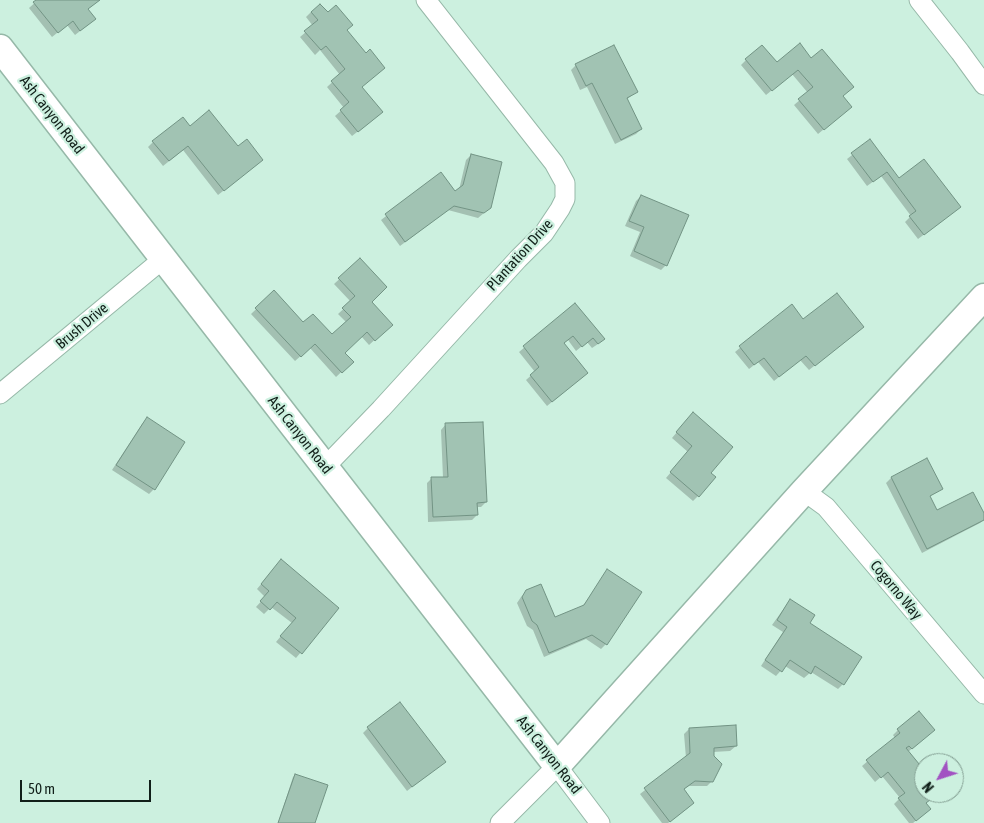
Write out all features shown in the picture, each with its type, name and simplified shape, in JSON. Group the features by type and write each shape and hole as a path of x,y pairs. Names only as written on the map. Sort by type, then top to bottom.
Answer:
{"street":[{"name":"Plantation Drive","path":"325,468 381,410 544,232 565,199 565,183 554,163 426,0"},
{"path":"919,0 984,85"},
{"name":"Ash Canyon Road","path":"0,48 600,823"},
{"name":"Brush Drive","path":"0,394 163,259"},
{"path":"500,823 557,766 804,492 984,297"},
{"name":"Cogorno Way","path":"804,492 826,507 984,694"}],"building":[{"path":"36,0 100,0 88,9 96,19 80,31 73,21 58,33 33,2"},
{"path":"320,4 328,12 336,5 353,25 347,30 366,53 370,49 385,68 362,87 383,112 358,132 340,110 349,102 331,81 345,69 326,46 321,50 304,31 318,20 311,12"},
{"path":"800,43 811,58 822,49 854,87 843,96 852,107 824,130 798,99 813,87 798,70 772,91 745,59 762,45 777,62"},
{"path":"614,45 638,92 627,98 642,129 621,140 592,83 586,86 575,64"},
{"path":"209,110 238,146 247,139 263,160 224,191 188,146 169,161 152,141 183,117 190,126"},
{"path":"870,139 899,178 924,159 961,207 924,235 909,216 916,211 887,172 873,182 851,153"},
{"path":"471,154 502,162 491,208 484,213 454,206 405,242 385,214 441,172 455,191 463,185"},
{"path":"641,195 689,215 667,266 634,251 644,227 629,221"},
{"path":"360,258 387,287 372,302 393,325 375,341 367,332 345,353 354,362 342,373 315,344 301,357 255,308 274,290 303,322 313,314 332,334 351,317 342,308 355,296 338,278"},
{"path":"837,293 864,327 815,366 806,356 779,377 764,358 754,365 739,346 792,304 803,319"},
{"path":"575,303 605,339 598,344 593,338 582,347 573,336 564,343 588,373 552,402 530,375 539,367 523,346"},
{"path":"693,412 733,447 711,473 716,477 699,497 670,472 692,446 676,432"},
{"path":"147,417 185,442 155,490 116,465"},
{"path":"483,422 487,502 477,503 478,515 433,517 431,477 448,477 445,423"},
{"path":"927,458 943,489 930,496 937,510 973,492 984,513 984,520 927,549 891,477"},
{"path":"281,559 339,608 302,654 280,636 296,618 277,602 270,610 260,601 269,591 261,584"},
{"path":"607,569 642,592 607,645 592,635 549,653 522,597 526,590 541,584 555,617 584,605"},
{"path":"790,599 815,615 810,623 862,657 844,685 815,666 811,674 790,660 782,672 765,660 787,627 777,620"},
{"path":"400,702 446,762 412,787 367,727"},
{"path":"919,711 935,730 912,749 909,746 906,748 914,758 914,803 926,803 931,809 916,821 898,798 905,793 888,772 881,778 866,760 900,733 897,729"},
{"path":"736,725 737,746 714,748 714,756 722,764 713,782 695,781 684,789 694,803 670,822 644,788 690,753 689,728"},
{"path":"295,774 328,785 315,823 278,823"}]}
